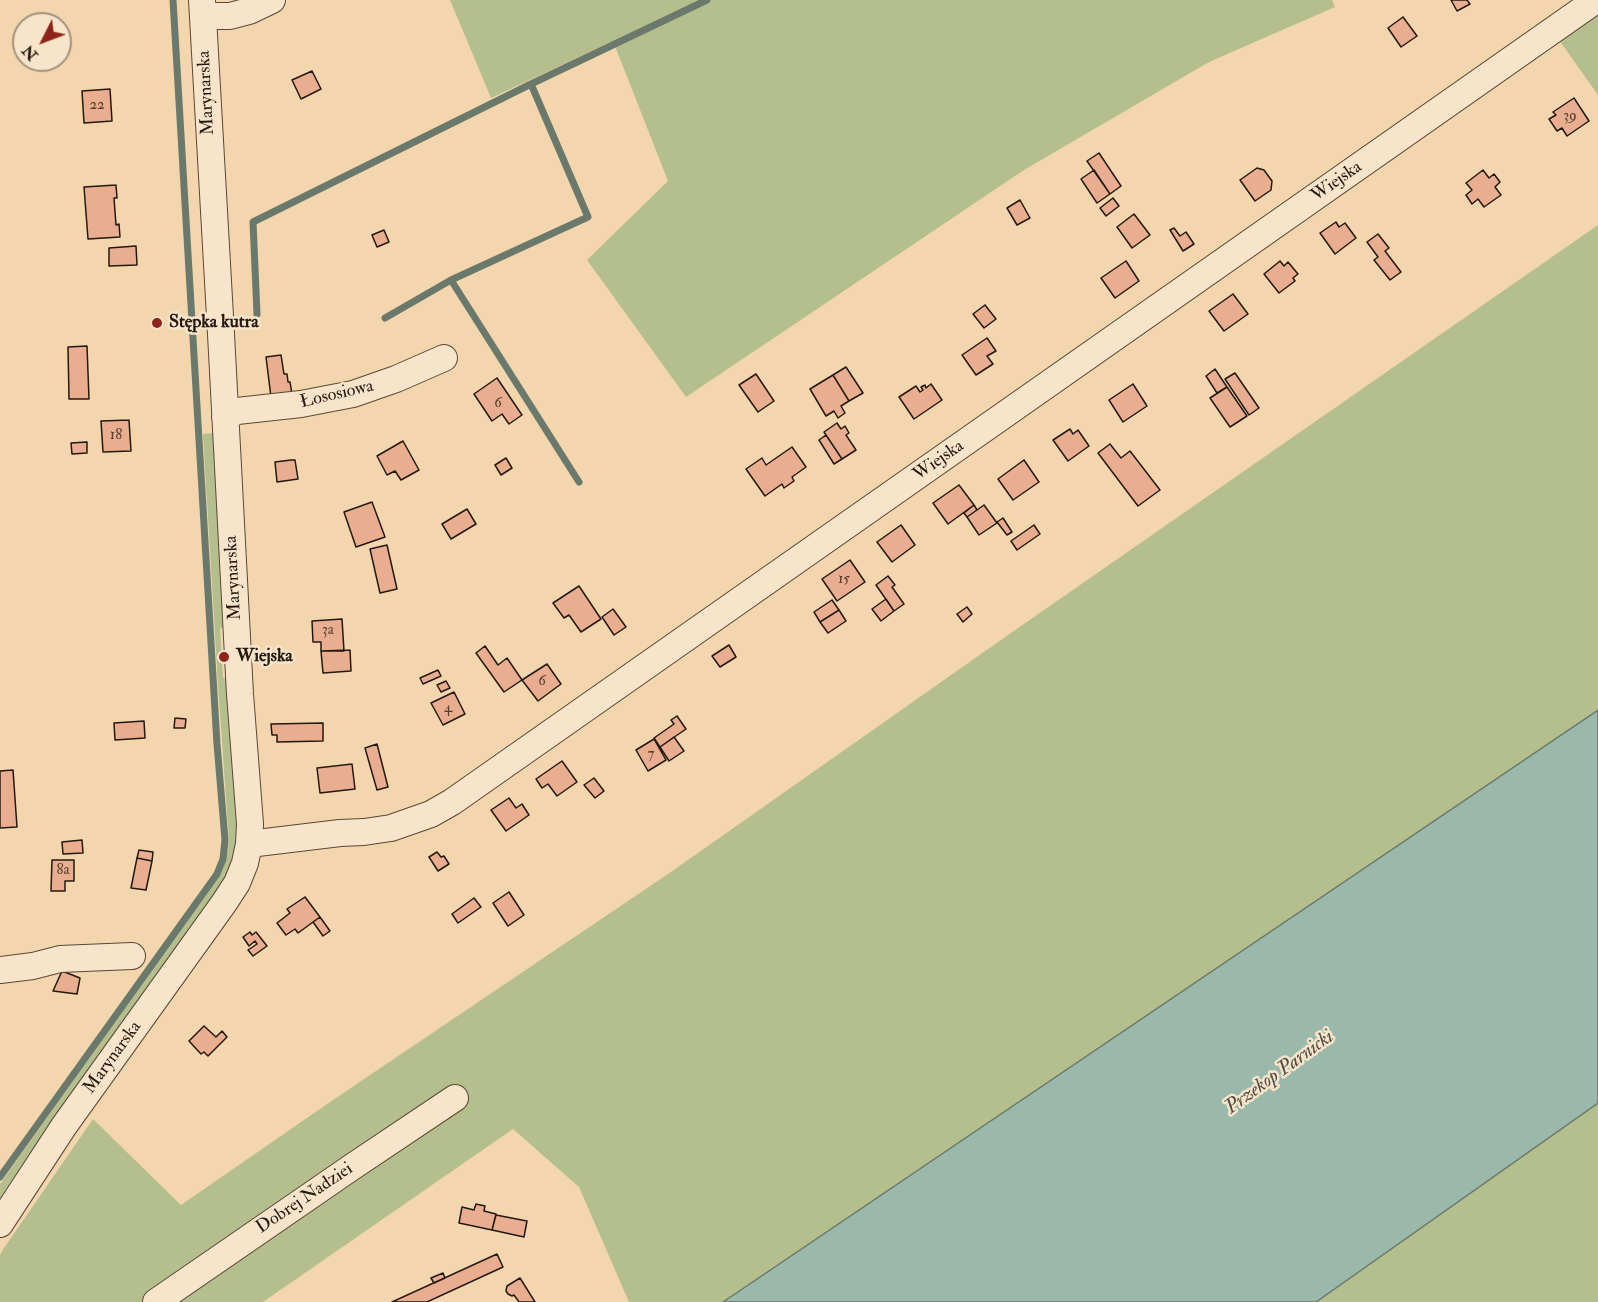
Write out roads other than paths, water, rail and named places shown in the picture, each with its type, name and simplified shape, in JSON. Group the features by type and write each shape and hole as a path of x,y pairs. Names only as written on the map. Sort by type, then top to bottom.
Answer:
{"street":[{"path":"202,8 230,16 249,11 272,0"},
{"name":"Wiejska","path":"249,844 391,828 431,814 452,802 1596,0"},
{"name":"Marynarska","path":"0,1224 64,1126 224,903 237,883 249,844 250,824 240,694 202,8"},
{"name":"Łososiowa","path":"225,417 237,411 301,404 353,394 396,379 444,358"},
{"path":"0,970 33,966 60,959 132,956"},
{"name":"Dobrej Nadziei","path":"156,1302 455,1098"}],"water":[{"name":"Przekop Parnicki","path":"1598,710 1598,1103 1316,1302 723,1302"}],"waterway":[{"path":"0,1177 217,874 223,859 225,840 217,744 173,0"},
{"path":"257,314 253,222 531,84 707,0"},
{"path":"531,84 588,217 451,280 579,482"},
{"path":"385,318 451,280"}],"place":[{"name":"Stępka kutra","path":"157,323"},
{"name":"Wiejska","path":"224,657"}]}
